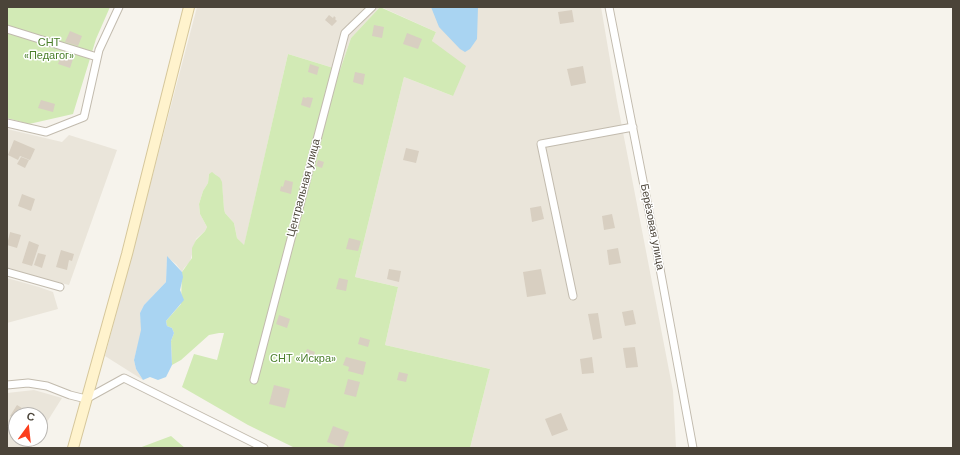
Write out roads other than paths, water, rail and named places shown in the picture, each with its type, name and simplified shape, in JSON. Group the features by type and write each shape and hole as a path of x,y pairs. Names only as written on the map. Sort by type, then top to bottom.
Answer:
{"main road":[{"path":"73,448 127,254 189,7"}],"street":[{"path":"7,123 46,132 84,117 99,50 119,7"},
{"name":"Центральная улица","path":"254,380 345,33 372,7"},
{"name":"Берёзовая улица","path":"609,7 693,448"},
{"path":"7,29 97,57"},
{"path":"573,296 541,144 633,127"},
{"path":"7,272 60,287"},
{"path":"7,385 28,384 47,386 70,395 86,399 124,378 264,448"}],"water":[{"path":"431,7 478,7 477,39 470,49 465,52 460,49 439,27"},
{"path":"167,256 182,272 183,277 180,290 184,300 166,321 167,326 172,328 174,333 171,341 172,365 166,377 158,380 150,377 143,380 136,369 134,360 141,330 140,313 144,305 166,282"}],"park label":[{"name":"СНТ «Педагог»","path":"49,49"},
{"name":"СНТ «Искра»","path":"303,359"}]}
